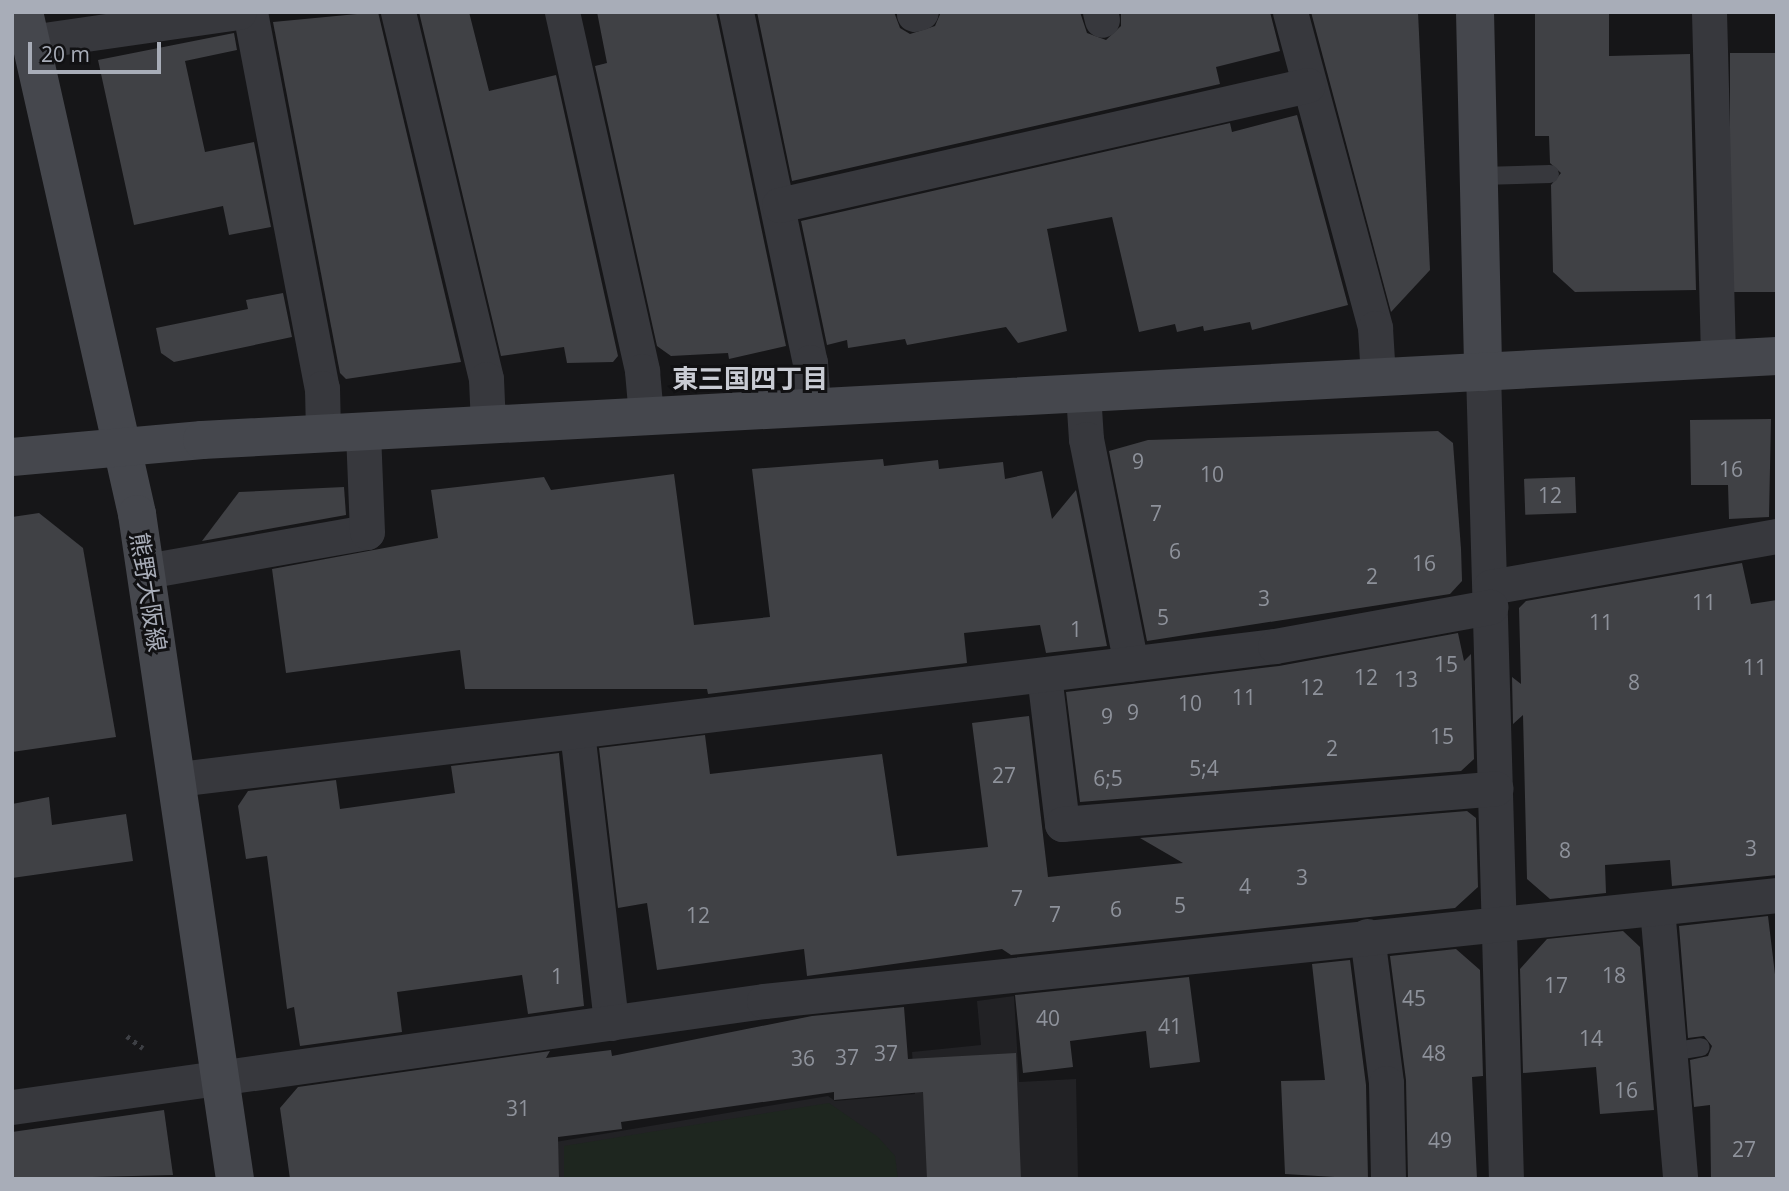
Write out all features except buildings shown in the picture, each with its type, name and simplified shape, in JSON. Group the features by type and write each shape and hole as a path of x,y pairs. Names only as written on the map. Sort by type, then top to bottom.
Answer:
{"street":[{"path":"22,33 239,12"},
{"path":"250,12 322,388 323,433"},
{"path":"398,12 486,379 488,424"},
{"path":"562,12 642,371 646,416"},
{"path":"736,12 779,205 810,362 813,407"},
{"path":"1290,12 1375,328 1378,377"},
{"path":"1475,12 1506,1179"},
{"path":"1709,12 1718,359"},
{"name":"熊野大阪線","path":"22,33 120,447 146,571 235,1179"},
{"path":"779,205 1308,85"},
{"path":"12,457 323,433 1777,356"},
{"path":"1083,393 1086,439 1131,664"},
{"path":"146,571 367,532 363,431"},
{"path":"178,779 1275,646 1777,536"},
{"path":"1044,675 1062,824 1496,788"},
{"path":"577,732 611,1023"},
{"path":"12,1107 611,1023 1367,936 1777,895"},
{"path":"1657,908 1685,1049 1681,1179"},
{"path":"1367,936 1386,1083 1388,1179"}],"lane":[{"path":"1481,176 1550,174"}],"shaded area":[{"path":"1014,996 1019,1082 1076,1079 1078,1179 462,1179 460,1158 828,1096 835,1101 915,1094 912,1052 981,1045 977,1001"},
{"path":"829,1103 878,1137 895,1156 898,1179 564,1179 564,1146"}],"district":[{"name":"東三国四丁目","path":"750,379"}]}
